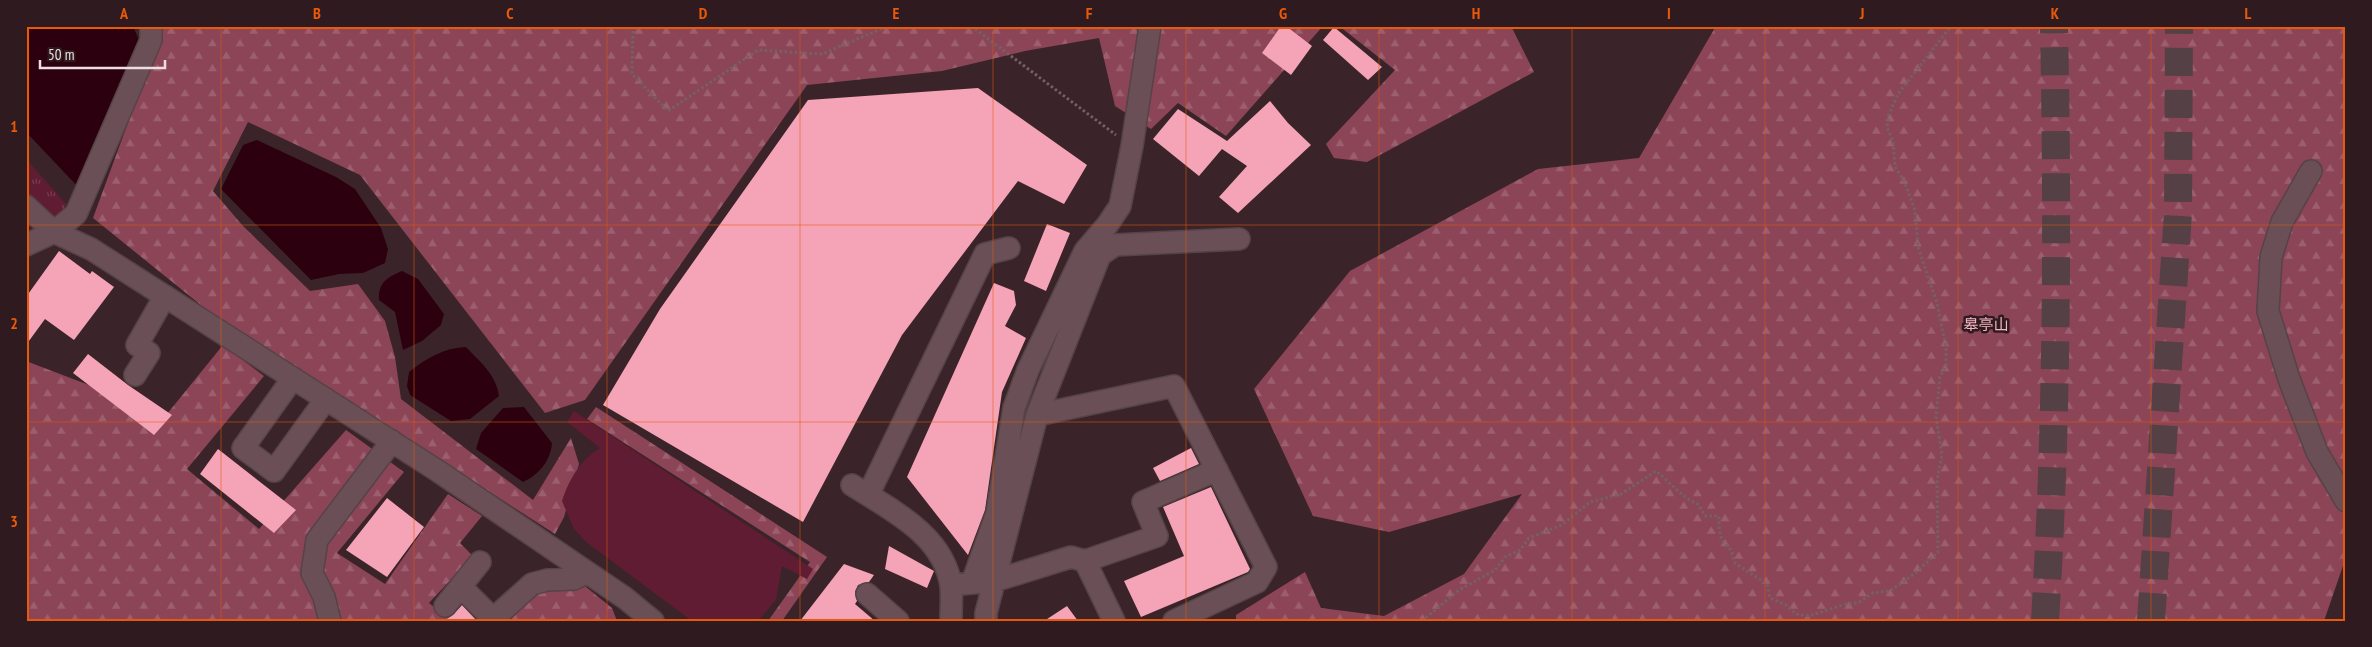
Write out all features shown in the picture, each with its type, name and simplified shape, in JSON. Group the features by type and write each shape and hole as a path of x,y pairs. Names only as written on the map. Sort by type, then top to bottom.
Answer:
{"street":[{"path":"26,245 54,232 76,214 151,40 151,26"},
{"path":"951,621 961,584 997,513 1014,408 1028,370 1085,251 1108,224 1120,206 1132,146 1150,26"},
{"path":"2311,172 2282,222 2271,257 2268,310 2288,380 2317,452 2346,501"},
{"path":"26,206 54,232 91,249 392,441 625,598 653,621"},
{"path":"986,621 986,613 1036,416 1100,255 1115,245 1239,240"},
{"path":"961,584 917,526 860,490 985,254 1010,248"},
{"path":"135,375 149,353 137,345 165,296"},
{"path":"294,378 243,448 274,471 326,399"},
{"path":"1036,416 1174,386 1266,567 1257,582 1174,621"},
{"path":"330,621 324,597 312,573 317,540 392,441"},
{"path":"961,584 994,581 1071,557 1085,561 1156,536 1143,502 1217,470"},
{"path":"1085,561 1114,621"},
{"path":"445,606 480,562"},
{"path":"462,587 493,619 532,584 547,580 574,579 587,572"},
{"path":"867,594 898,621"}],"path":[{"path":"633,26 632,74 668,111 758,50 822,54 888,26"},
{"path":"970,26 1132,146"},
{"path":"1422,621 1459,590 1495,570 1505,557 1520,550 1529,538 1562,524 1590,502 1621,494 1656,471 1673,484 1686,500 1698,504 1705,516 1718,516 1722,541 1731,550 1735,563 1767,584 1770,598 1786,605 1796,614 1809,616 1846,604 1858,603 1873,593 1890,591 1914,574 1938,552 1937,480 1942,456 1936,417 1940,377 1946,366 1946,348 1937,304 1918,247 1915,210 1895,167 1893,140 1887,128 1889,114 1898,94 1951,26"}],"green space":[{"path":"161,26 1323,26 1226,136 1178,103 1151,129 1115,106 1099,38 1025,51 942,71 807,85 585,400 545,413 360,175 248,122 213,191 243,226 310,291 358,284 385,321 395,357 401,399 533,500 571,438 579,464 564,517 555,534 207,310 93,218 162,30"},
{"path":"1339,26 1511,26 1534,72 1367,162 1334,158 1326,144 1395,70"},
{"name":"皋亭山","path":"1716,26 2346,26 2346,557 2324,621 1236,621 1236,615 1305,572 1321,608 1384,616 1464,574 1522,494 1389,532 1313,516 1254,389 1350,271 1538,169 1639,158"},
{"path":"26,159 66,204 63,217 26,226"},
{"path":"223,345 264,376 187,469 259,529 346,430 404,472 337,553 385,584 448,494 482,516 460,543 473,556 429,603 451,621 26,621 26,361 94,387 154,430"},
{"path":"596,407 827,557 782,621 768,621 810,562 587,419"},
{"path":"574,411 813,569 807,579 782,566 776,600 758,621 692,621 586,542 574,529 562,501 576,471 587,458 600,448 567,422"},
{"path":"586,587 612,608 617,621 509,621 538,592"}],"shaded area":[{"path":"26,26 133,26 139,40 80,189 26,132"},
{"path":"257,140 336,177 355,189 381,228 388,249 385,263 363,273 339,274 311,280 221,189 243,145"},
{"path":"402,271 418,279 444,314 441,325 422,341 403,350 395,312 379,300 382,284"},
{"path":"466,347 491,375 495,381 499,396 470,419 451,421 410,395 407,386 409,372 422,362 436,355 450,349"},
{"path":"524,407 552,443 547,461 539,471 523,482 476,449 481,433 503,408"}],"building":[{"path":"1281,26 1286,26 1312,46 1291,75 1262,53"},
{"path":"1334,27 1382,67 1368,80 1323,40"},
{"path":"978,88 1087,165 1064,204 1018,181 902,335 803,522 603,405 660,309 808,100"},
{"path":"1270,101 1288,123 1311,145 1238,213 1219,197 1247,166 1222,149 1199,176 1153,139 1178,109 1227,141"},
{"path":"1047,224 1070,233 1046,291 1024,281"},
{"path":"59,251 90,274 92,271 114,287 74,340 45,319 26,345 26,297"},
{"path":"994,283 1014,291 1016,305 1005,326 1026,338 1002,392 985,510 968,555 907,477"},
{"path":"88,354 128,385 172,415 154,435 73,373"},
{"path":"1191,448 1199,464 1160,481 1153,468"},
{"path":"218,449 296,510 274,533 200,474"},
{"path":"1211,487 1250,569 1248,572 1141,617 1124,581 1184,556 1163,507"},
{"path":"387,498 424,527 387,577 346,550"},
{"path":"889,546 934,571 927,588 885,569"},
{"path":"844,564 874,575 869,582 858,585 855,592 857,601 855,604 875,621 800,621"},
{"path":"462,605 477,621 444,621 454,614"},
{"path":"1067,606 1078,621 1044,621"}],"tunnel":[{"path":"2045,621 2056,324 2054,26"},
{"path":"2151,621 2178,213 2179,26"}]}
